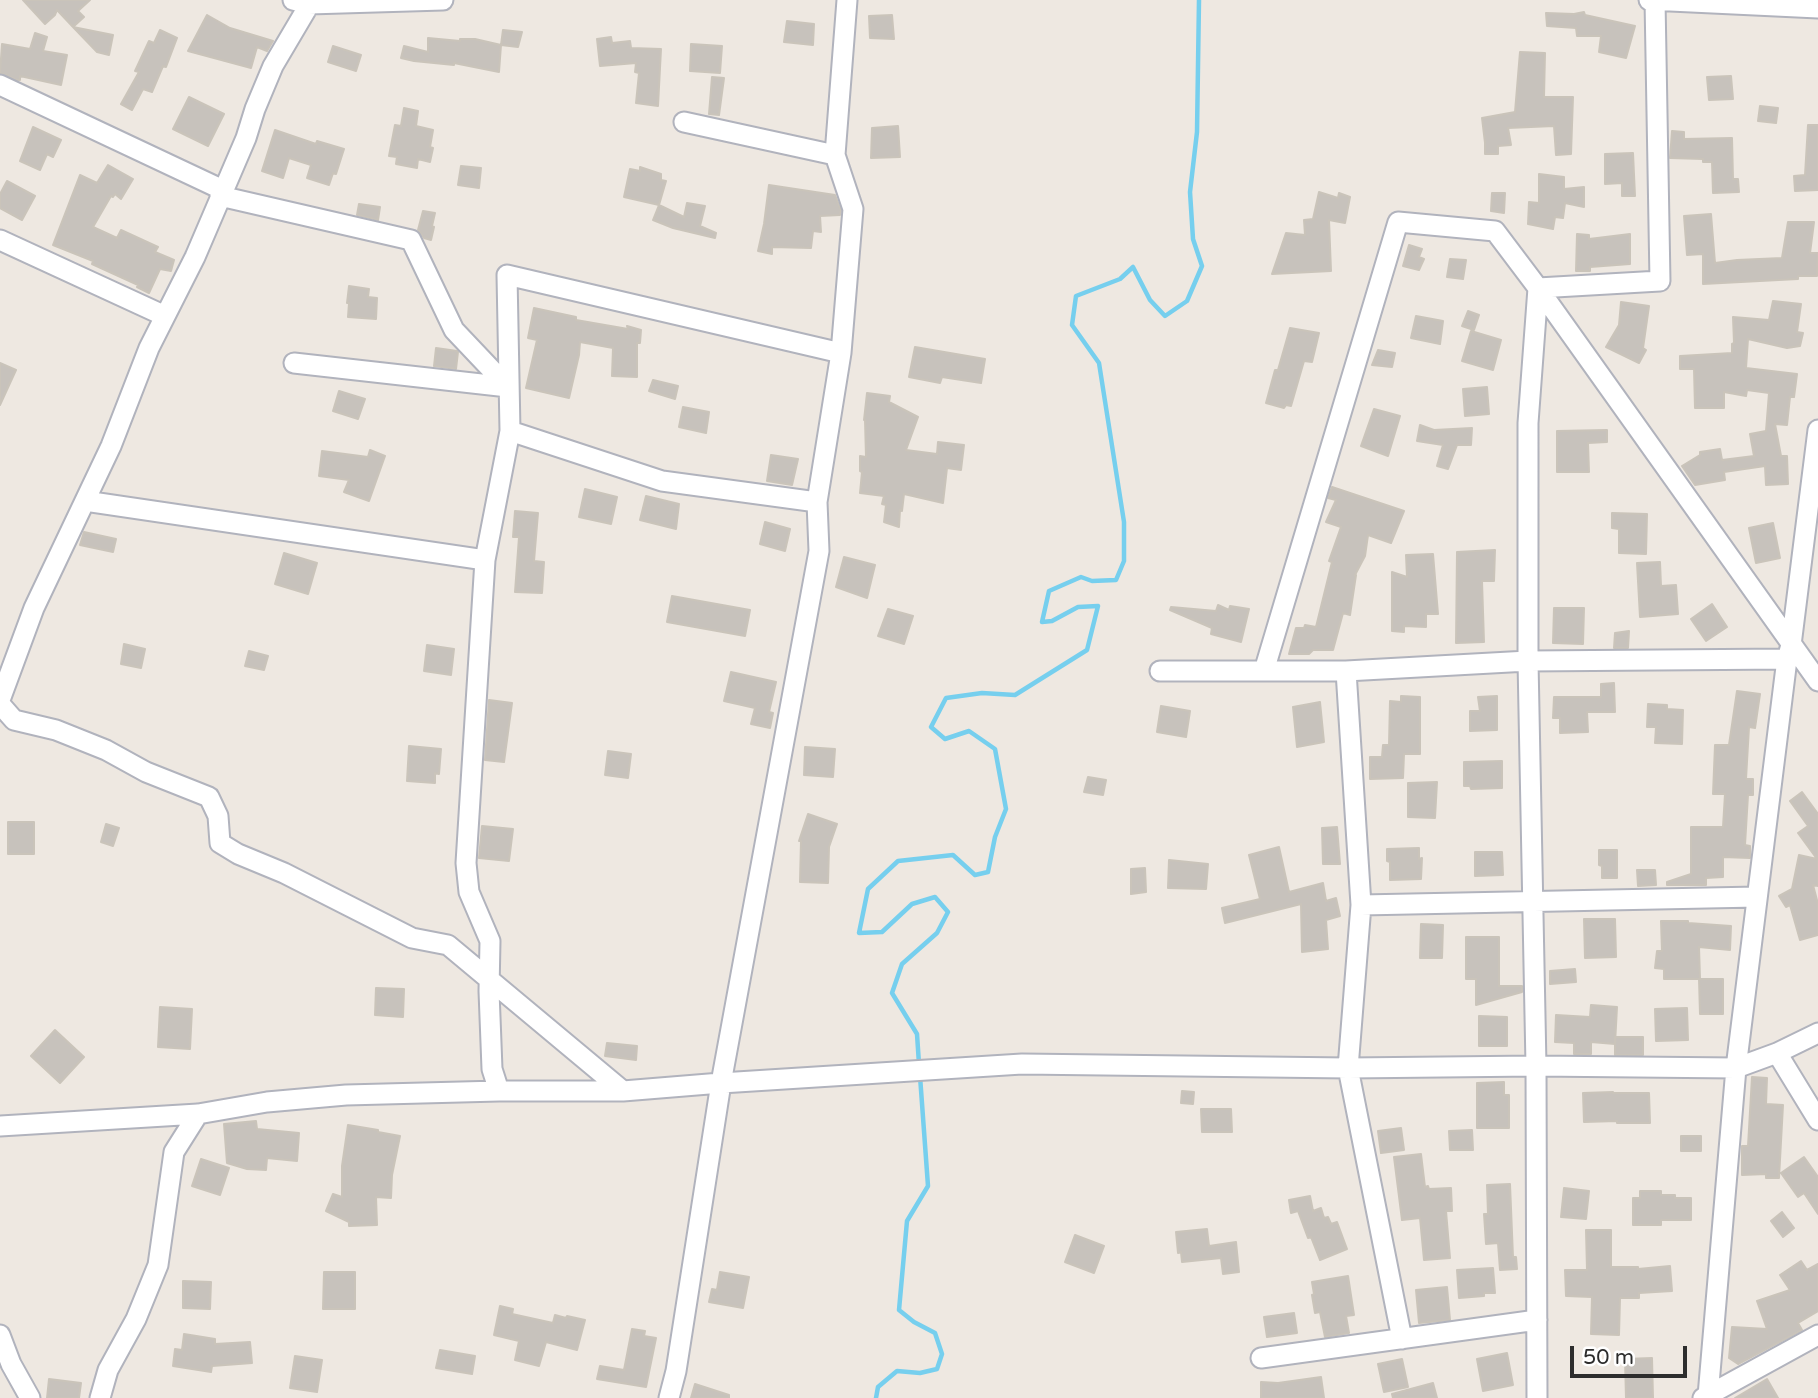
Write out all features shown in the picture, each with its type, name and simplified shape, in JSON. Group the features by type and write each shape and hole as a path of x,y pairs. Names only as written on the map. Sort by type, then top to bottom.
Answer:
{"street":[{"path":"443,0 305,1 255,109 246,138 195,257 149,348 111,446 34,608 0,702 14,720 57,730 107,750 146,772 209,797 218,816 220,843 238,854 285,873 412,938 448,945 623,1091"},
{"path":"669,1398 676,1371 721,1083 819,551 817,502 841,354 853,209 835,155 847,0"},
{"path":"1648,0 1818,8"},
{"path":"1538,288 1660,281 1655,0"},
{"path":"0,85 221,193 411,240 454,330 508,387"},
{"path":"684,122 835,155"},
{"path":"1264,671 1398,222 1495,231 1538,288 1789,652 1818,681"},
{"path":"0,240 166,316"},
{"path":"499,1091 492,1069 490,941 469,892 466,863 485,560 510,431 507,275 841,354"},
{"path":"1537,1398 1536,1066 1528,661 1528,423 1538,288"},
{"path":"294,363 508,387"},
{"path":"1707,1397 1736,1068 1818,430"},
{"path":"510,431 662,481 817,502"},
{"path":"85,501 485,560"},
{"path":"1160,671 1346,671 1528,661 1789,652"},
{"path":"1346,671 1361,905 1348,1068 1402,1339"},
{"path":"1361,905 1757,897"},
{"path":"0,1126 198,1114 267,1102 346,1095 623,1091 1022,1064 1348,1068 1736,1068 1777,1053 1818,1033"},
{"path":"1777,1053 1818,1120"},
{"path":"100,1398 108,1370 136,1318 158,1265 174,1152 198,1114"},
{"path":"1261,1358 1537,1320"},
{"path":"0,1335 11,1364 30,1398"},
{"path":"1707,1397 1818,1335"}],"building":[{"path":"23,0 90,0 78,11 84,17 73,27 57,10 45,24"},
{"path":"1584,12 1585,15 1635,26 1626,58 1599,52 1601,36 1577,36 1576,28 1547,26 1546,13"},
{"path":"207,15 230,28 273,41 267,51 257,47 251,68 188,51"},
{"path":"892,15 894,39 870,38 869,16"},
{"path":"787,21 814,24 813,45 784,42"},
{"path":"73,27 113,35 109,55 97,52"},
{"path":"160,30 177,38 166,67 163,66 152,92 143,89 132,110 121,104 139,72 135,71 149,41 154,43"},
{"path":"503,30 522,32 518,47 501,45"},
{"path":"35,33 47,37 43,51 67,55 61,85 20,76 20,80 17,80 0,73 2,44 30,49"},
{"path":"611,37 612,43 630,41 631,48 661,49 658,106 636,103 639,73 635,72 636,63 600,66 597,39"},
{"path":"428,38 460,41 475,39 501,45 499,72 454,63 401,58 404,46 428,52"},
{"path":"691,44 722,46 720,73 690,71"},
{"path":"333,46 361,55 356,71 328,62"},
{"path":"1520,52 1545,53 1544,97 1573,97 1571,154 1556,155 1554,126 1508,128 1511,145 1498,146 1498,154 1485,154 1482,118 1515,112"},
{"path":"1731,76 1733,99 1709,100 1707,77"},
{"path":"712,77 724,78 719,115 709,114"},
{"path":"189,97 224,114 208,146 173,129"},
{"path":"1760,106 1778,108 1776,123 1758,121"},
{"path":"404,108 418,111 416,126 433,130 430,162 418,159 417,168 396,164 397,157 389,156 395,125 401,126"},
{"path":"1808,125 1818,125 1818,190 1795,191 1794,176 1805,175"},
{"path":"898,126 900,157 871,158 872,128"},
{"path":"33,127 61,140 53,157 47,154 40,170 20,161"},
{"path":"275,130 316,144 317,141 344,149 336,174 333,173 329,185 307,178 311,165 289,158 283,178 262,171"},
{"path":"1672,131 1684,132 1684,139 1732,138 1733,179 1738,179 1739,192 1713,193 1712,162 1703,162 1703,159 1670,158"},
{"path":"1633,153 1635,196 1622,196 1622,183 1605,184 1605,154"},
{"path":"108,165 133,179 121,199 115,194 111,196 93,227 117,238 121,230 158,247 155,252 174,260 171,271 160,269 149,293 137,287 138,285 92,264 93,261 53,245 80,175 97,183"},
{"path":"461,166 481,168 479,188 458,185"},
{"path":"640,167 661,174 661,180 666,181 659,205 624,197 630,169 640,171"},
{"path":"1539,174 1564,177 1564,189 1584,187 1584,207 1565,203 1563,218 1555,217 1553,229 1528,224 1529,202 1539,203"},
{"path":"7,181 35,196 22,220 0,208 0,194"},
{"path":"769,185 835,195 841,210 840,215 820,216 821,232 813,231 811,248 772,247 772,254 758,251"},
{"path":"1319,192 1338,198 1339,193 1350,197 1345,223 1329,220 1331,271 1272,274 1286,233 1305,235 1304,220 1313,219"},
{"path":"1492,193 1505,193 1504,213 1491,211"},
{"path":"687,203 705,206 700,226 716,233 715,238 673,228 653,220 659,205 684,217"},
{"path":"359,204 380,207 378,220 357,215"},
{"path":"423,211 435,213 431,240 424,238 418,230"},
{"path":"1711,214 1715,263 1782,258 1788,222 1814,222 1810,253 1818,253 1817,276 1703,284 1703,254 1687,255 1684,216"},
{"path":"1577,234 1589,235 1589,239 1630,234 1630,264 1590,267 1590,271 1576,271"},
{"path":"1409,245 1422,249 1419,257 1424,259 1419,270 1403,266"},
{"path":"1450,259 1466,260 1463,279 1447,277"},
{"path":"349,286 369,289 368,297 377,298 376,319 348,317"},
{"path":"1773,301 1801,304 1797,332 1803,333 1800,346 1787,348 1748,339 1746,368 1797,374 1794,397 1790,397 1787,425 1775,424 1781,456 1787,456 1788,484 1766,485 1765,466 1724,472 1725,480 1695,485 1682,466 1700,455 1700,452 1720,449 1722,460 1754,456 1750,434 1766,431 1769,393 1747,390 1746,396 1724,392 1724,408 1695,408 1694,369 1680,369 1680,356 1732,353 1733,317 1769,320"},
{"path":"1621,302 1649,306 1643,348 1646,350 1639,363 1606,347 1619,325"},
{"path":"534,308 576,317 576,320 641,330 640,343 637,343 637,377 612,376 613,348 580,342 569,398 526,388 537,340 528,338"},
{"path":"1468,311 1479,315 1474,330 1462,326"},
{"path":"1416,316 1443,321 1440,344 1411,338"},
{"path":"1290,328 1319,333 1312,362 1304,361 1291,406 1286,405 1284,408 1266,403"},
{"path":"1471,331 1501,340 1493,370 1462,361"},
{"path":"915,347 985,359 981,383 942,377 940,383 909,377"},
{"path":"436,348 458,352 456,369 434,366"},
{"path":"1378,350 1395,353 1392,367 1372,365"},
{"path":"0,363 16,370 0,405"},
{"path":"653,380 678,386 675,399 649,391"},
{"path":"1487,387 1489,414 1465,416 1463,389"},
{"path":"339,391 365,399 358,419 333,411"},
{"path":"867,393 890,396 889,402 918,417 906,450 937,454 938,442 964,445 961,470 947,468 943,503 904,494 899,527 884,522 884,496 860,493 860,456 866,457 864,420"},
{"path":"683,407 709,412 706,433 679,427"},
{"path":"1374,409 1400,416 1388,456 1361,446"},
{"path":"1420,425 1434,430 1472,428 1471,445 1457,445 1448,469 1437,466 1443,445 1417,441"},
{"path":"1607,430 1607,442 1588,443 1589,472 1557,472 1557,431"},
{"path":"370,450 385,456 369,501 344,492 349,480 319,476 322,451 368,457"},
{"path":"771,455 798,459 792,485 767,481"},
{"path":"1332,487 1404,511 1391,543 1368,535 1365,556 1355,575 1350,615 1343,613 1333,650 1289,654 1296,628 1304,628 1305,625 1316,627 1332,562 1329,561 1341,527 1326,522 1336,500 1328,498"},
{"path":"585,489 617,497 611,524 579,517"},
{"path":"646,496 679,504 676,529 640,520"},
{"path":"515,511 538,513 534,561 544,562 542,593 515,592 519,537 513,537"},
{"path":"1612,513 1647,514 1646,554 1619,553 1619,529 1612,528"},
{"path":"765,522 790,529 785,551 760,544"},
{"path":"1773,523 1780,558 1756,563 1749,528"},
{"path":"84,532 116,539 113,552 80,545"},
{"path":"1495,550 1494,581 1482,581 1484,642 1456,643 1457,552"},
{"path":"284,553 317,563 308,594 275,584"},
{"path":"1433,554 1438,614 1426,614 1426,627 1404,626 1404,632 1392,631 1392,572 1407,577 1406,555"},
{"path":"844,557 875,565 867,598 836,587"},
{"path":"1660,562 1661,586 1676,585 1678,614 1640,617 1637,563"},
{"path":"672,596 750,610 745,636 667,622"},
{"path":"1712,604 1727,627 1706,641 1691,619"},
{"path":"1218,605 1229,610 1230,606 1249,609 1241,642 1211,634 1212,628 1170,610 1171,607 1216,611"},
{"path":"1554,608 1584,608 1583,644 1553,643"},
{"path":"888,609 913,616 904,644 878,636"},
{"path":"1629,631 1628,648 1614,648 1615,633"},
{"path":"124,644 145,649 141,668 121,664"},
{"path":"427,645 454,649 451,675 424,671"},
{"path":"249,651 268,656 264,670 245,666"},
{"path":"731,672 776,682 769,712 773,713 770,728 751,724 755,708 724,701"},
{"path":"1614,683 1615,712 1587,712 1588,732 1560,733 1560,718 1553,718 1554,697 1601,697 1601,684"},
{"path":"1737,691 1760,694 1755,728 1749,727 1746,779 1753,779 1753,795 1748,795 1745,845 1750,846 1750,858 1723,857 1723,877 1706,878 1706,885 1667,885 1667,882 1691,874 1691,827 1723,827 1725,794 1713,794 1715,745 1729,745"},
{"path":"1401,696 1420,697 1420,754 1404,754 1403,778 1370,779 1370,757 1382,757 1383,745 1389,745 1390,701 1401,702"},
{"path":"1497,696 1497,730 1470,731 1470,711 1480,711 1478,697"},
{"path":"489,700 512,703 504,762 485,760"},
{"path":"1320,702 1324,742 1297,747 1293,707"},
{"path":"1648,704 1667,705 1667,709 1683,710 1682,744 1655,743 1656,727 1647,727"},
{"path":"1161,706 1190,711 1186,737 1157,732"},
{"path":"409,746 441,749 439,774 435,773 435,783 407,781"},
{"path":"805,747 835,749 833,777 804,775"},
{"path":"608,751 631,754 628,778 605,775"},
{"path":"1502,761 1502,788 1471,789 1470,786 1464,786 1464,762"},
{"path":"1088,777 1106,780 1103,795 1084,792"},
{"path":"1437,782 1435,818 1408,817 1408,783"},
{"path":"1802,792 1818,814 1818,886 1813,885 1818,904 1818,935 1800,940 1790,905 1786,907 1779,896 1792,889 1799,855 1817,859 1798,833 1808,826 1790,801"},
{"path":"808,814 837,824 829,847 828,883 800,882 799,841"},
{"path":"8,822 34,822 34,854 8,854"},
{"path":"106,824 119,828 113,846 101,842"},
{"path":"482,826 513,829 509,861 479,858"},
{"path":"1337,827 1340,864 1323,864 1322,828"},
{"path":"1279,847 1289,892 1323,883 1326,901 1336,898 1340,916 1326,920 1328,949 1302,952 1301,904 1225,923 1222,908 1260,899 1249,855"},
{"path":"1419,848 1419,859 1422,858 1421,879 1390,880 1387,849"},
{"path":"1599,850 1617,850 1617,878 1602,878"},
{"path":"1475,852 1502,852 1503,875 1475,876"},
{"path":"1169,860 1208,864 1206,889 1168,888"},
{"path":"1145,868 1146,892 1131,894 1131,869"},
{"path":"1637,870 1655,870 1656,885 1638,886"},
{"path":"1584,919 1615,919 1616,957 1585,958"},
{"path":"1661,921 1731,926 1730,950 1699,947 1700,979 1723,979 1723,1014 1700,1014 1699,979 1664,979 1664,969 1655,968 1657,951 1662,951"},
{"path":"1421,924 1443,925 1442,958 1420,958"},
{"path":"1466,937 1499,937 1499,986 1522,986 1522,992 1476,1005 1476,979 1466,979"},
{"path":"1575,969 1576,982 1550,984 1550,971"},
{"path":"376,988 404,989 403,1017 375,1015"},
{"path":"1591,1005 1617,1007 1615,1044 1591,1042 1591,1054 1574,1054 1574,1043 1555,1042 1556,1015 1590,1017"},
{"path":"160,1007 192,1009 190,1049 158,1047"},
{"path":"1687,1008 1688,1040 1656,1041 1655,1009"},
{"path":"1479,1016 1507,1017 1507,1046 1479,1046"},
{"path":"55,1030 84,1057 60,1083 31,1056"},
{"path":"1615,1037 1643,1037 1643,1055 1615,1055"},
{"path":"607,1043 637,1046 636,1060 605,1056"},
{"path":"1752,1077 1767,1078 1766,1104 1783,1105 1779,1178 1766,1178 1766,1174 1742,1175 1742,1146 1748,1146"},
{"path":"1504,1082 1504,1095 1509,1095 1509,1128 1477,1128 1477,1083"},
{"path":"1182,1091 1194,1092 1193,1104 1181,1103"},
{"path":"1583,1093 1649,1093 1650,1123 1584,1122"},
{"path":"1201,1109 1231,1109 1232,1132 1202,1132"},
{"path":"256,1121 257,1129 299,1133 297,1161 267,1158 266,1170 247,1169 227,1163 224,1124"},
{"path":"348,1125 400,1136 392,1175 391,1198 376,1197 377,1225 349,1226 349,1222 326,1211 333,1194 342,1197 342,1166"},
{"path":"1401,1128 1404,1150 1381,1153 1378,1131"},
{"path":"1472,1130 1473,1150 1450,1150 1449,1131"},
{"path":"1681,1136 1701,1136 1701,1151 1681,1151"},
{"path":"1421,1154 1425,1187 1451,1188 1452,1211 1446,1211 1450,1258 1424,1260 1420,1218 1402,1220 1394,1157"},
{"path":"1804,1157 1818,1177 1818,1214 1804,1193 1798,1197 1781,1173"},
{"path":"201,1159 229,1168 220,1195 192,1186"},
{"path":"1510,1184 1513,1257 1516,1257 1517,1269 1500,1270 1498,1243 1486,1244 1484,1214 1488,1214 1487,1185"},
{"path":"1564,1188 1589,1191 1586,1219 1561,1217"},
{"path":"1640,1191 1661,1191 1661,1195 1691,1198 1691,1220 1661,1220 1661,1225 1633,1225 1633,1198 1640,1198"},
{"path":"1310,1196 1313,1211 1321,1208 1324,1218 1328,1217 1331,1224 1337,1222 1347,1249 1320,1260 1298,1211 1291,1213 1289,1200"},
{"path":"1782,1212 1794,1228 1783,1237 1771,1221"},
{"path":"1207,1229 1209,1246 1236,1242 1239,1272 1223,1274 1221,1258 1182,1262 1181,1252 1178,1253 1176,1232"},
{"path":"1586,1230 1611,1230 1611,1267 1638,1269 1670,1266 1672,1291 1639,1293 1639,1298 1620,1298 1619,1335 1591,1334 1592,1297 1566,1296 1565,1270 1587,1270"},
{"path":"1075,1235 1104,1246 1094,1273 1065,1262"},
{"path":"1801,1261 1807,1270 1818,1264 1818,1311 1798,1323 1802,1330 1738,1364 1729,1358 1732,1327 1767,1329 1757,1301 1790,1290 1780,1275"},
{"path":"1493,1268 1495,1293 1459,1298 1457,1270"},
{"path":"324,1272 355,1272 355,1309 323,1309"},
{"path":"720,1272 749,1277 743,1308 709,1302 712,1289 717,1290"},
{"path":"1348,1276 1354,1315 1346,1316 1349,1333 1325,1337 1320,1312 1315,1313 1312,1282"},
{"path":"183,1281 211,1282 210,1309 183,1308"},
{"path":"1447,1287 1450,1320 1419,1323 1416,1290"},
{"path":"500,1306 513,1309 512,1314 553,1323 555,1315 585,1320 577,1350 546,1342 539,1366 515,1360 519,1341 494,1335"},
{"path":"1294,1313 1297,1333 1267,1337 1264,1317"},
{"path":"632,1329 645,1331 644,1336 656,1338 646,1387 597,1379 600,1366 624,1370"},
{"path":"184,1334 215,1339 215,1344 250,1342 252,1363 212,1366 211,1372 173,1366 175,1349 182,1350"},
{"path":"440,1350 475,1356 472,1374 436,1368"},
{"path":"1507,1353 1513,1385 1483,1391 1477,1359"},
{"path":"295,1356 322,1360 317,1392 290,1388"},
{"path":"1652,1358 1653,1398 1626,1398 1625,1359"},
{"path":"1402,1359 1408,1387 1384,1392 1378,1364"},
{"path":"1321,1377 1324,1398 1261,1398 1261,1382 1278,1383"},
{"path":"49,1379 81,1383 79,1398 47,1398"},
{"path":"1767,1379 1778,1398 1735,1398"},
{"path":"1433,1383 1437,1398 1393,1398 1392,1394"},
{"path":"695,1384 729,1395 729,1398 691,1398"}],"waterway":[{"path":"919,1064 917,1034 892,993 902,964 937,933 948,912 935,897 912,904 882,932 859,933 868,889 898,861 953,855 975,875 988,872 995,837 1006,809 995,749 969,731 945,739 931,727 946,698 982,693 1015,695 1087,650 1098,606 1078,607 1052,621 1042,622 1049,591 1081,577 1092,581 1116,580 1124,561 1124,522 1099,363 1072,325 1076,296 1120,279 1133,267 1150,300 1165,316 1187,301 1202,266 1193,239 1190,192 1197,132 1199,0"},
{"path":"876,1398 878,1387 897,1371 920,1373 937,1369 942,1354 935,1333 899,1310 907,1221 928,1186 920,1076"}]}
